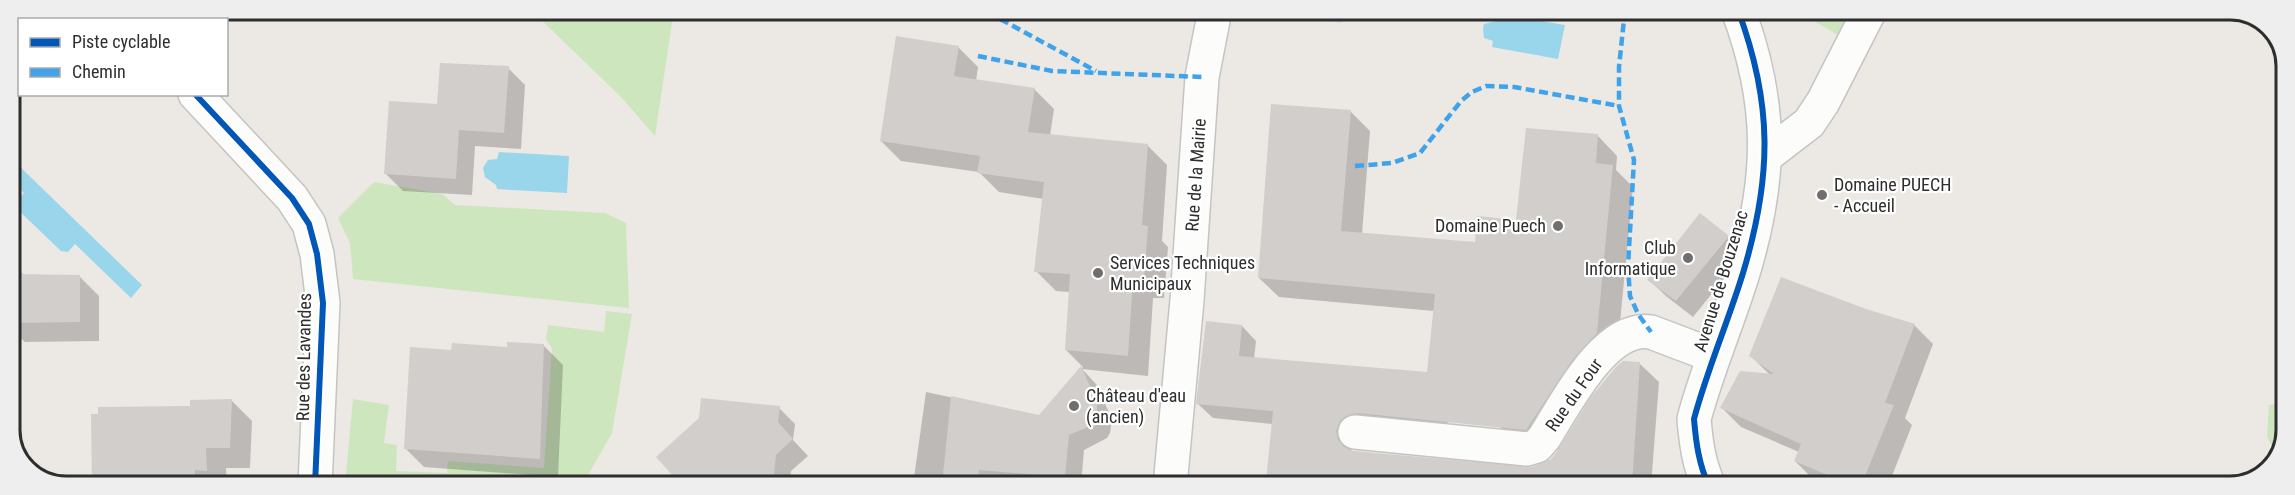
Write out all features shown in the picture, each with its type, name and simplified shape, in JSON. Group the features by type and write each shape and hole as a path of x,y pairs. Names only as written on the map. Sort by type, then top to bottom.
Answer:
{"street":[{"name":"Rue de la Mairie","path":"1171,476 1187,300 1202,77 1213,20"},
{"name":"Avenue de Bouzenac","path":"1706,476 1701,463 1694,420 1743,272 1758,212 1766,156 1762,96 1752,47 1742,20"},
{"path":"1766,156 1809,123 1823,102 1865,20"},
{"name":"Rue des Lavandes","path":"197,96 292,198 309,224 317,254 323,303 315,476"},
{"name":"Rue du Four","path":"1355,432 1527,449 1538,446 1594,363 1611,345 1627,334 1640,330 1651,332 1714,356"}],"green space":[{"path":"541,20 672,20 655,136 621,97"},
{"path":"1318,20 1342,20 1342,23"},
{"path":"1812,20 1846,20 1838,35"},
{"path":"2239,20 2253,26 2263,34"},
{"path":"374,182 442,194 455,205 605,213 626,223 629,308 353,279 350,243 338,218"},
{"path":"606,311 632,314 612,433 588,476 346,476 353,399 389,405 384,443 397,445 396,471 447,473 448,461 544,468 552,348 546,340 548,325 604,332"},
{"path":"2276,404 2276,430 2272,447 2267,436 2269,405"}],"water":[{"path":"1534,20 1565,25 1558,59 1492,47 1493,41 1484,38 1483,28 1484,24 1496,21"},
{"path":"499,152 569,156 567,193 497,189 496,185 485,177 483,168 488,160 497,159"},
{"path":"20,167 142,285 131,298 75,244 68,252 61,251 20,212 20,197 24,193 20,189"}],"building":[{"path":"896,36 959,46 954,76 1035,88 1028,132 1148,144 1142,225 1148,226 1144,279 1133,279 1128,356 1065,350 1070,274 1034,272 1044,182 977,173 980,156 880,141"},
{"path":"440,63 509,66 504,133 459,130 456,179 384,174 389,101 437,104"},
{"path":"1271,104 1351,110 1341,231 1475,242 1477,216 1516,220 1526,128 1598,134 1596,163 1613,165 1597,333 1573,359 1526,430 1357,413 1348,415 1340,421 1336,431 1338,440 1344,447 1353,451 1532,467 1551,459 1590,398 1616,367 1623,361 1640,362 1633,476 1266,476 1273,411 1196,404 1206,321 1242,325 1239,356 1427,372 1435,294 1258,278"},
{"name":"Club Informatique","path":"1700,213 1729,236 1676,301 1647,280"},
{"path":"20,274 80,275 80,322 20,323"},
{"path":"1781,277 1866,309 1915,324 1885,403 1894,405 1865,476 1830,476 1794,461 1801,444 1720,408 1740,371 1774,374 1749,356"},
{"path":"507,342 544,344 540,459 404,449 410,347 451,350 452,343 507,347"},
{"path":"1081,366 1097,402 1097,409 1092,423 1069,435 1065,476 979,470 979,476 943,476 951,396 1039,415"},
{"path":"701,398 780,406 778,422 793,439 776,455 774,476 673,476 656,457 699,418"},
{"path":"232,399 230,448 206,448 207,471 195,470 195,476 92,476 91,414 98,414 98,407 190,406 190,400"}],"marked path":[{"path":"1002,20 1096,71"},
{"path":"1624,20 1619,67 1619,106 1634,160 1628,267 1630,296 1638,314 1651,332"},
{"path":"978,56 1052,71 1202,77"},
{"path":"1355,166 1392,163 1420,153 1461,101 1472,92 1486,86 1514,87 1619,106"}],"cycle path":[{"path":"1705,476 1698,454 1694,419 1753,238 1763,172 1763,109 1758,77 1741,20"},
{"path":"197,96 292,198 309,224 317,254 323,303 315,476"}],"place":[{"name":"Domaine PUECH - Accueil","path":"1822,195"},
{"name":"Domaine Puech","path":"1558,226"},
{"name":"Club Informatique","path":"1688,258"},
{"name":"Services Techniques Municipaux","path":"1098,273"},
{"name":"Château d'eau (ancien)","path":"1074,406"}]}
